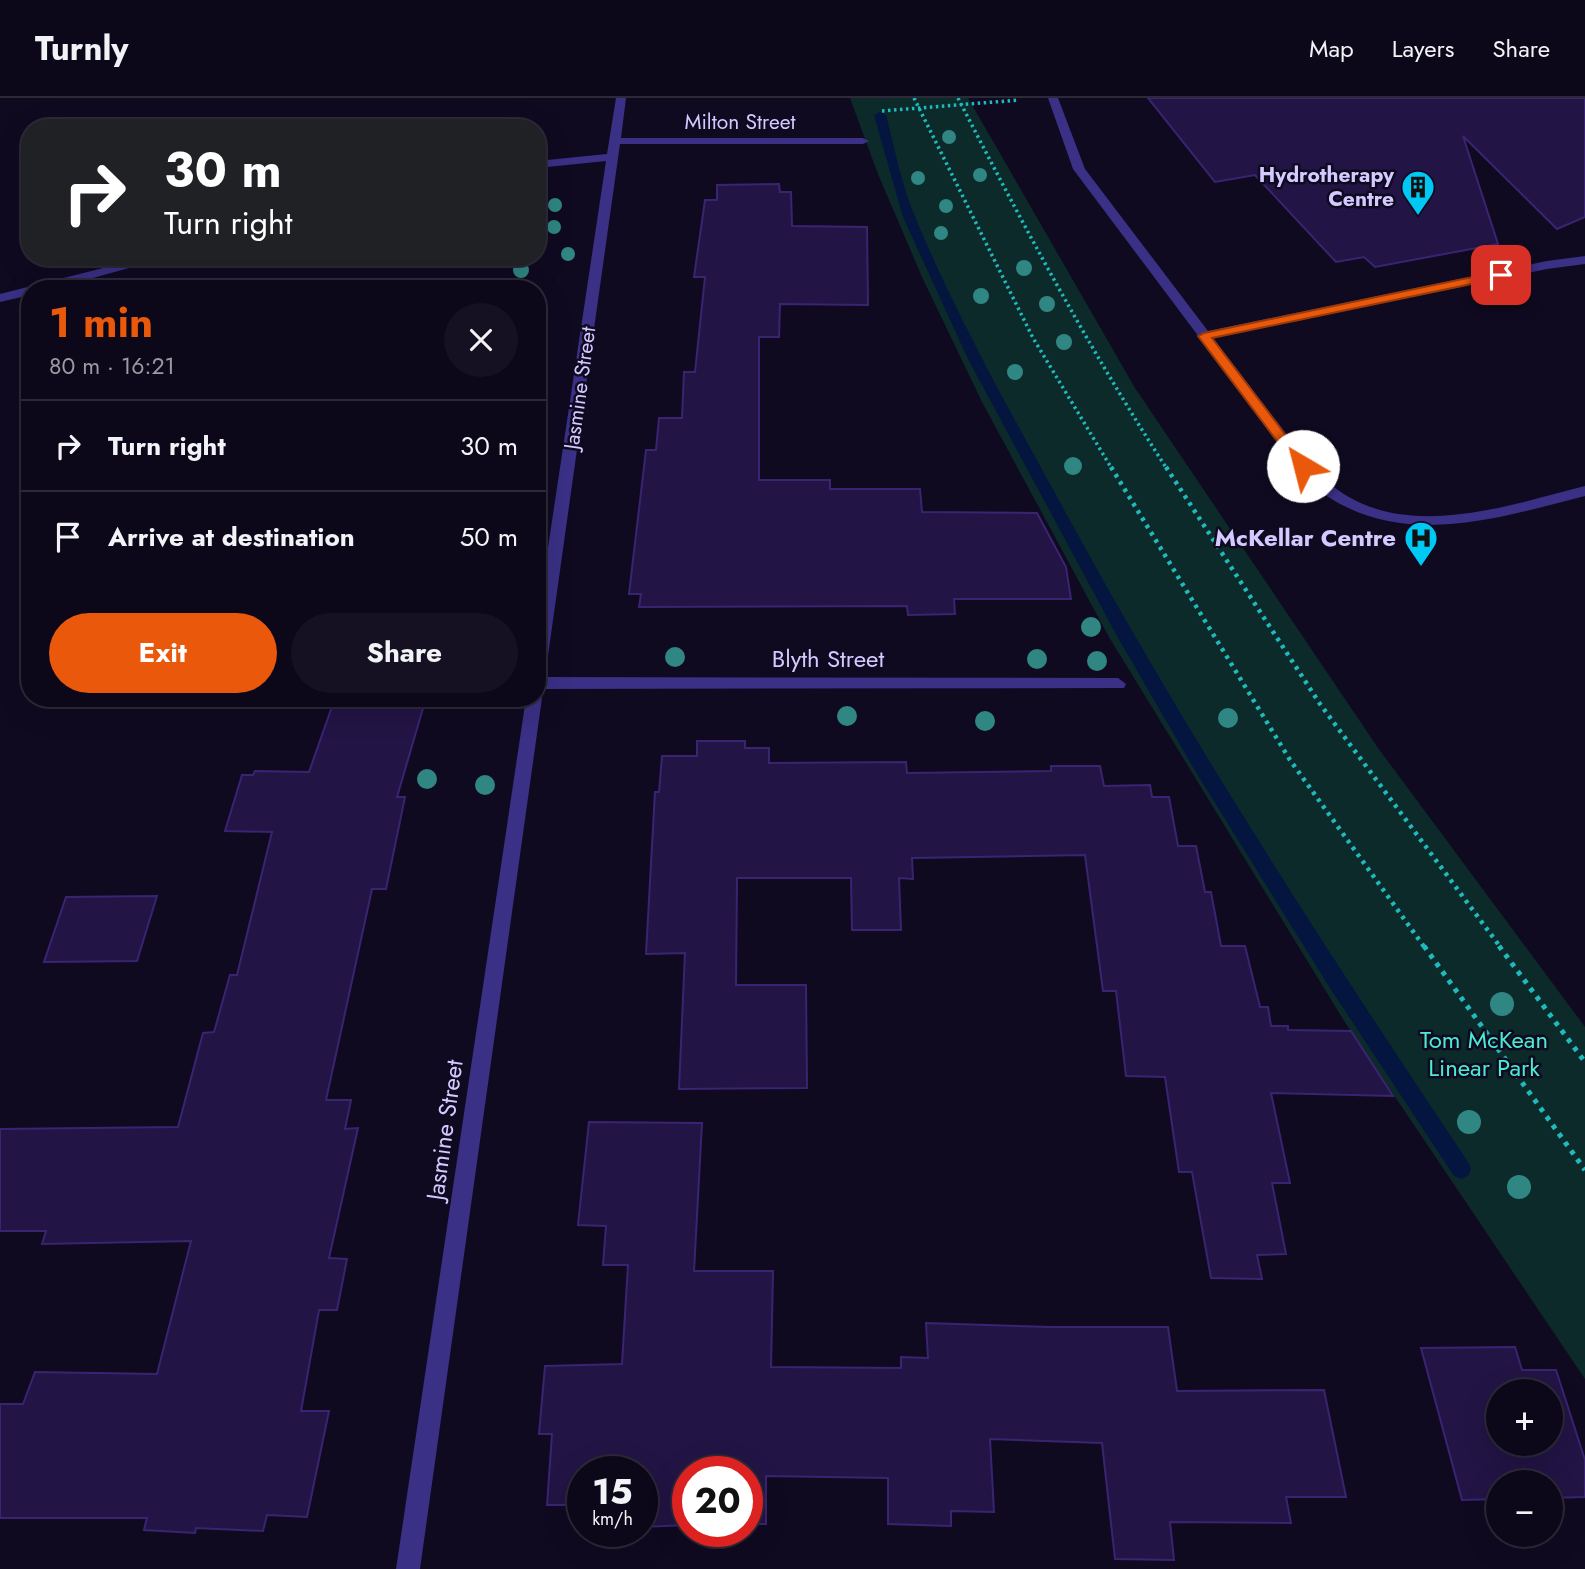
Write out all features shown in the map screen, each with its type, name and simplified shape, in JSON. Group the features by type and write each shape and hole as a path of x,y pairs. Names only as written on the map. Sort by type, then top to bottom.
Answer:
{"street":[{"name":"Jasmine Street","path":"546,616 617,141 621,98"},
{"path":"1053,98 1079,169 1310,474 1333,494 1358,507 1399,520 1423,523 1485,513 1585,491"},
{"name":"Milton Street","path":"617,141 863,141"},
{"path":"546,164 614,157"},
{"path":"1204,336 1547,265 1585,260"},
{"path":"72,280 128,266"},
{"path":"0,298 21,292"},
{"name":"Blyth Street","path":"546,683 1118,684"},
{"name":"Jasmine Street","path":"408,1569 533,707"}],"path":[{"path":"914,98 1033,338 1290,760 1585,1170"},
{"path":"958,98 1028,237 1110,381 1320,704 1546,1014 1585,1062"},
{"path":"881,111 1024,99"}],"green space":[{"name":"Tom McKean Linear Park","path":"850,98 968,98 1135,388 1378,748 1585,1027 1585,1379 1346,1024 1109,637 982,402 922,277 878,174"}],"building":[{"path":"1148,98 1585,98 1585,217 1557,229 1463,136 1498,244 1375,267 1364,257 1336,262 1255,175 1215,182"},
{"path":"779,184 780,192 791,192 792,226 867,227 868,305 780,304 779,337 759,337 759,480 830,480 830,489 920,489 922,512 1037,513 1066,567 1071,599 954,599 955,614 908,615 907,606 639,607 641,594 629,594 646,450 656,450 659,418 682,418 684,372 695,372 705,277 694,277 705,200 717,200 717,185"},
{"path":"332,707 423,707 397,797 405,797 386,889 372,889 326,1100 351,1100 345,1129 358,1128 329,1258 347,1259 337,1310 319,1310 301,1411 329,1411 307,1517 267,1515 263,1531 196,1528 195,1533 144,1530 147,1518 0,1518 0,1404 23,1404 35,1372 157,1374 191,1241 42,1244 46,1231 0,1231 0,1129 178,1127 203,1033 214,1032 230,975 237,975 272,832 225,831 242,775 253,775 255,771 309,772"},
{"path":"697,741 745,741 745,748 769,748 769,763 906,762 907,773 1051,771 1051,766 1100,766 1104,786 1150,785 1152,797 1169,797 1178,846 1196,846 1205,892 1211,892 1221,946 1245,946 1260,1007 1268,1007 1271,1026 1288,1026 1288,1030 1351,1031 1393,1096 1271,1093 1290,1183 1272,1183 1286,1254 1257,1255 1262,1279 1211,1278 1192,1172 1179,1172 1165,1077 1126,1076 1116,991 1103,991 1085,855 912,858 913,879 899,878 901,930 852,930 851,878 737,878 736,985 806,985 807,1088 679,1089 685,953 646,954 655,792 659,792 662,756 697,756"},
{"path":"157,896 137,961 44,962 66,897"},
{"path":"589,1122 702,1123 694,1271 773,1271 771,1367 901,1368 901,1357 928,1358 926,1323 1168,1327 1177,1391 1324,1390 1346,1497 1286,1497 1291,1523 1170,1522 1174,1560 1115,1559 1102,1443 990,1439 994,1512 951,1511 951,1526 888,1524 888,1478 766,1476 766,1524 763,1524 763,1456 672,1456 672,1526 658,1526 658,1456 567,1456 567,1505 547,1505 552,1434 539,1434 545,1366 622,1364 628,1265 603,1265 606,1226 578,1225"},
{"path":"1515,1347 1522,1370 1556,1370 1559,1379 1486,1379 1486,1456 1563,1456 1563,1392 1585,1460 1585,1497 1563,1498 1563,1470 1486,1470 1486,1499 1462,1500 1421,1348"}],"waterway":[{"path":"880,115 909,217 975,359 1125,636 1200,764 1335,979 1461,1169"}],"place":[{"name":"Hydrotherapy Centre","path":"1418,217"},
{"name":"McKellar Centre","path":"1421,568"}],"route":[{"path":"1303,466 1204,336 1501,275"}]}
